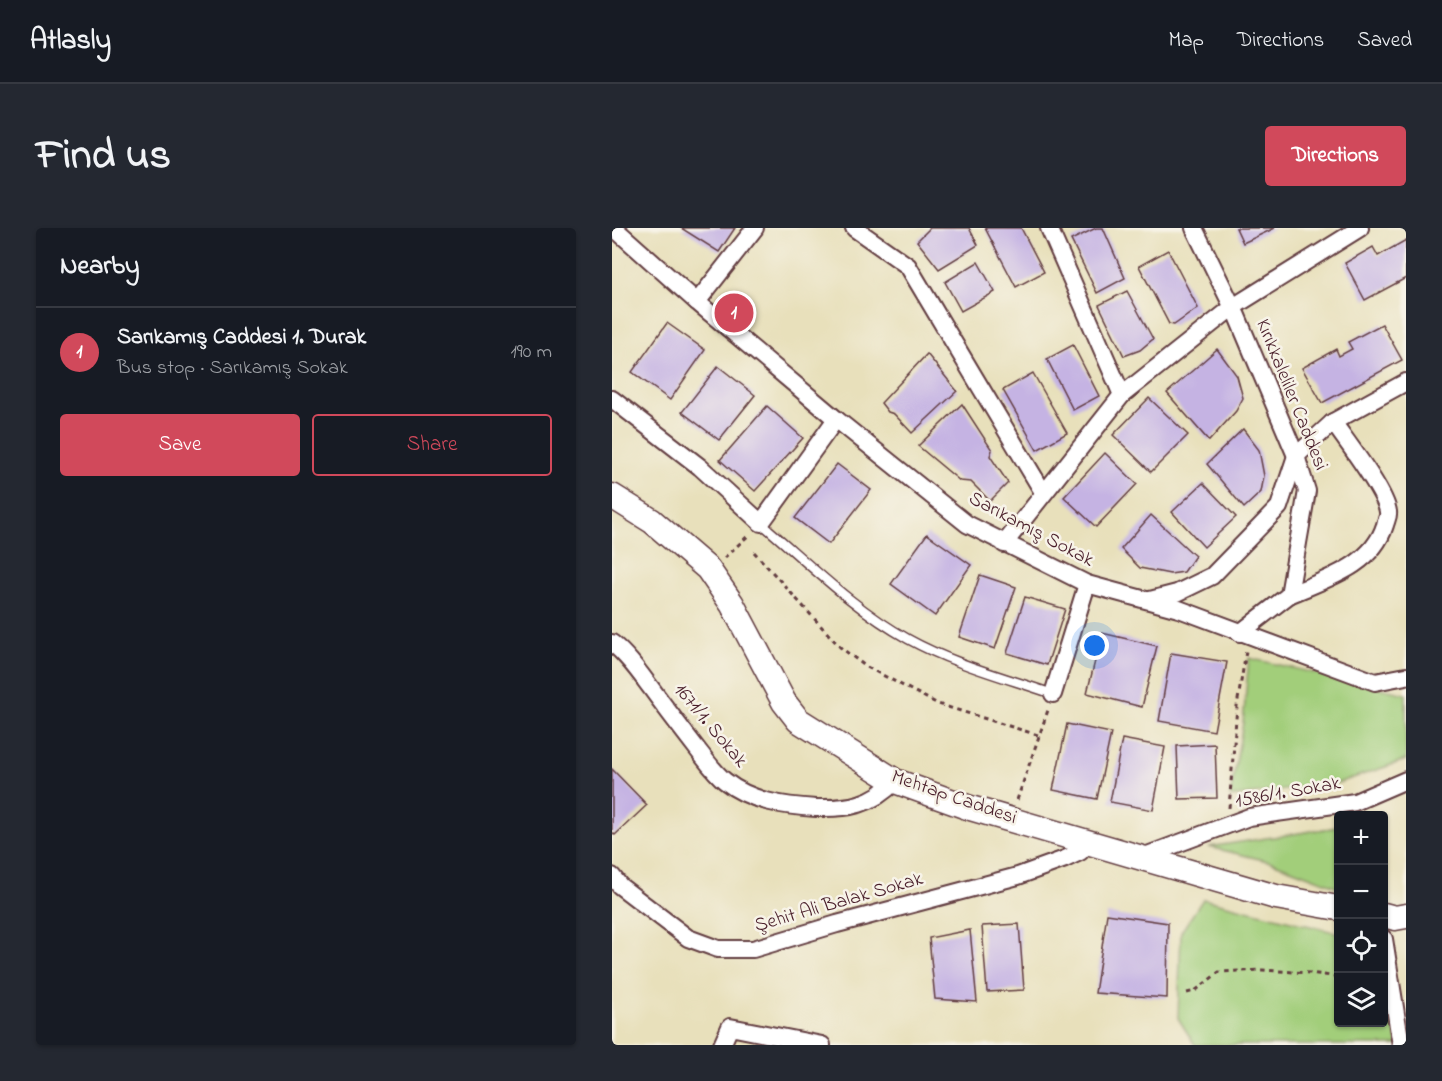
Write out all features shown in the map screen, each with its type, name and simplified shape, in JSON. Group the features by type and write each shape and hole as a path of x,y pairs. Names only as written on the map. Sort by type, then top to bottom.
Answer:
{"main road":[{"name":"Mehtap Caddesi","path":"612,496 652,521 708,569 732,604 784,702 798,720 895,781 967,807 1276,897 1334,907"},
{"path":"1388,916 1395,918 1406,916"}],"street":[{"name":"Sarıkamış Sokak","path":"614,228 697,302 836,419 967,524 1087,584 1179,609 1375,682 1406,676"},
{"path":"697,302 755,228"},
{"path":"854,228 908,266 1043,492"},
{"path":"1049,228 1122,395"},
{"name":"Kırıkkaleliler Caddesi","path":"1194,228 1233,307 1296,456 1307,491 1288,595"},
{"path":"1004,544 1122,395 1233,307 1360,228"},
{"path":"1148,600 1177,593 1212,576 1279,507 1296,456 1333,422 1406,382"},
{"path":"612,399 700,467 761,523 836,419"},
{"path":"1244,635 1288,595 1357,564 1371,553 1381,538 1389,513 1383,495 1333,422"},
{"path":"1053,694 1087,584"},
{"name":"1671/1. Sokak","path":"612,643 620,649 645,680 711,766 725,781 742,791 774,804 795,807 846,808 873,799 885,792 895,781"},
{"name":"1586/1. Sokak","path":"1142,857 1249,817 1355,802 1406,780"},
{"name":"Şehit Ali Balak Sokak","path":"612,876 620,886 688,938 718,949 736,951 753,949 1018,876 1080,852 1090,842"},
{"path":"1388,968 1401,1045"},
{"path":"722,1045 730,1027 822,1045"}],"lane":[{"path":"761,523 867,612 906,638 948,658 1053,694"}],"path":[{"path":"708,569 728,555 761,523"},
{"path":"754,552 840,647 865,666 938,704 1041,736"},
{"path":"1228,825 1244,635"},
{"path":"1010,819 1041,736 1053,694"},
{"path":"1187,993 1195,991 1219,972 1263,970 1334,976"}],"green space":[{"path":"1249,658 1406,694 1406,760 1338,783 1230,797 1243,723"},
{"path":"1334,828 1334,885 1272,862 1209,847"},
{"path":"1203,899 1334,932 1334,1027 1388,1027 1388,999 1398,1045 1195,1045 1178,1018 1181,932"}],"building":[{"path":"681,228 735,228 719,252"},
{"path":"930,228 969,228 978,245 939,269 917,241"},
{"path":"985,228 1021,228 1044,272 1016,287"},
{"path":"1096,228 1103,228 1125,278 1097,293 1071,240"},
{"path":"1236,228 1275,228 1243,243"},
{"path":"1406,240 1406,278 1365,300 1345,263 1373,247 1378,256"},
{"path":"1168,250 1198,308 1174,325 1169,324 1139,266"},
{"path":"978,262 995,292 961,311 945,282"},
{"path":"1127,291 1153,339 1140,350 1124,356 1099,305"},
{"path":"667,323 705,350 670,400 632,372"},
{"path":"1382,324 1402,360 1322,403 1302,368 1336,349 1339,356 1352,349 1348,342"},
{"path":"1073,345 1099,396 1073,410 1047,359"},
{"path":"1217,349 1237,376 1243,398 1236,411 1209,441 1167,393"},
{"path":"927,354 957,391 912,433 881,403"},
{"path":"718,366 755,395 719,440 682,412"},
{"path":"1033,373 1067,433 1037,450 1003,390"},
{"path":"1149,398 1188,435 1151,472 1113,435"},
{"path":"962,404 992,450 990,456 1008,483 990,501 971,482 960,481 918,446"},
{"path":"767,406 803,438 755,491 720,460"},
{"path":"1243,429 1259,450 1264,476 1261,492 1244,508 1207,464"},
{"path":"1105,453 1137,484 1096,527 1064,497"},
{"path":"837,464 871,490 829,544 795,518"},
{"path":"1203,483 1236,517 1204,547 1172,512"},
{"path":"1151,515 1195,556 1184,572 1170,574 1140,568 1121,549"},
{"path":"927,534 971,565 935,616 891,584"},
{"path":"980,575 1016,587 995,649 959,637"},
{"path":"1025,597 1065,609 1047,665 1007,653"},
{"path":"1102,633 1157,646 1142,707 1087,693"},
{"path":"1171,653 1227,662 1214,731 1159,721"},
{"path":"1067,724 1111,733 1097,799 1053,790"},
{"path":"1122,739 1165,747 1153,810 1110,802"},
{"path":"1215,744 1217,798 1179,799 1177,746"},
{"path":"612,769 647,805 615,835 612,832"},
{"path":"1107,914 1168,923 1167,998 1095,993"},
{"path":"1019,924 1024,990 987,992 982,926"},
{"path":"970,930 977,1002 935,999 929,938"}],"place":[{"name":"Sarıkamış Caddesi 1. Durak","path":"734,313"}]}
